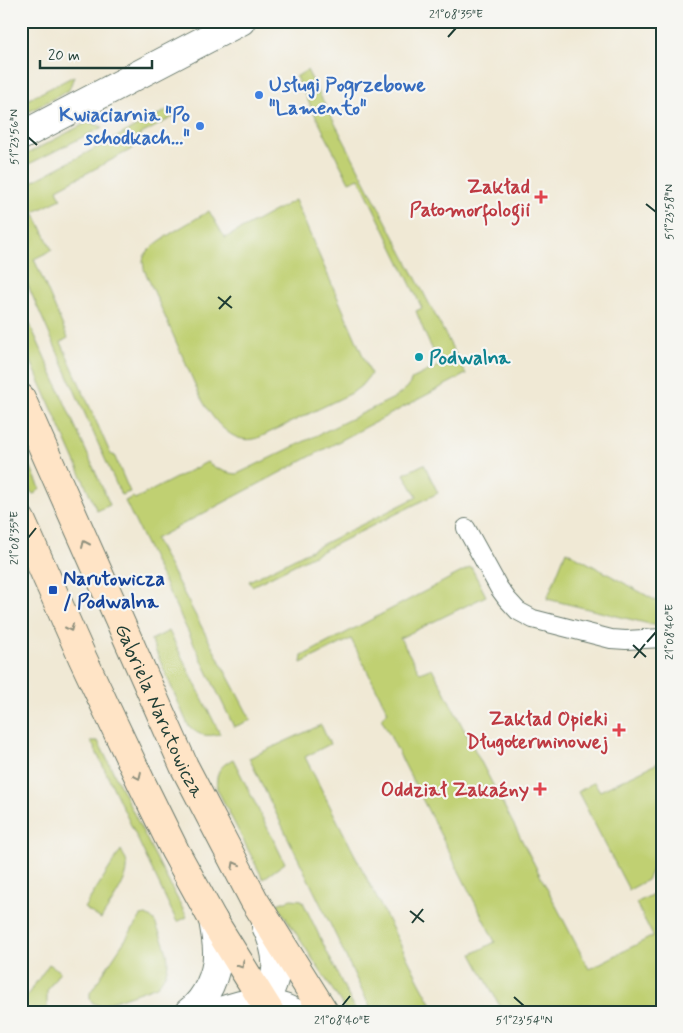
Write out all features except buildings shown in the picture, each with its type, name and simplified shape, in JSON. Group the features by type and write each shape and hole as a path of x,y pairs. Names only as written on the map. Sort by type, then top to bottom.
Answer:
{"street":[{"path":"21,136 241,21"},
{"name":"Gabriela Narutowicza","path":"21,398 184,766 254,900 324,1012"},
{"path":"21,520 83,659 175,851 265,1009"},
{"path":"254,900 271,937 276,953 277,971 265,1009"},
{"path":"189,1012 201,1000 217,963 213,920"},
{"path":"218,1012 240,1004 265,1009 283,1007 293,1012"}],"lane":[{"path":"466,528 499,588 518,611 533,619 610,639 662,638"}],"green space":[{"path":"307,70 466,374 155,539 251,720 234,727 125,501 133,497 135,499 207,462 221,470 237,474 396,397 408,387 412,379 440,365 416,311 422,308 359,178 349,182 296,77"},
{"path":"74,76 69,90 21,116 21,103"},
{"path":"173,107 177,115 130,140 134,148 57,189 61,199 34,212 52,250 34,259 68,338 61,342 111,455 114,455 130,492 121,495 21,270 21,222 28,184"},
{"path":"88,122 103,127 21,168 21,157"},
{"path":"295,200 371,374 352,393 258,438 248,440 239,438 223,428 210,413 200,396 144,269 143,258 154,245 209,211 225,238"},
{"path":"21,304 110,505 97,511 21,339"},
{"path":"21,446 40,488 33,494 21,471"},
{"path":"424,464 438,493 252,586 249,581 417,497 404,474"},
{"path":"566,551 662,604 662,627 547,599"},
{"path":"471,567 486,596 400,638 420,673 432,668 589,969 653,936 636,903 655,893 662,879 662,1012 503,1012 472,954 495,942 381,718 388,712 351,639 301,663 302,656"},
{"path":"169,631 220,734 202,735 188,725 151,640"},
{"path":"321,725 330,744 305,757 436,1012 372,1012 249,758"},
{"path":"91,741 98,741 187,917 177,922"},
{"path":"233,759 285,863 263,879 217,789 219,770"},
{"path":"662,761 662,849 647,880 629,890 578,792 594,782 600,791"},
{"path":"121,850 126,859 126,874 117,894 101,919 84,908"},
{"path":"291,899 302,900 356,1012 347,1012 277,904"},
{"path":"146,915 155,922 163,941 168,960 166,973 157,986 100,1006 93,1003 90,999 90,993 141,916"},
{"path":"49,964 60,971 47,991 47,1012 21,1012 21,1004"}],"place":[{"name":"Usługi Pogrzebowe \"Lamento\"","path":"259,95"},
{"name":"Kwiaciarnia \"Po schodkach...\"","path":"200,126"},
{"name":"Zakład Patomorfologii","path":"541,197"},
{"name":"Podwalna","path":"419,357"},
{"name":"Narutowicza / Podwalna","path":"53,590"},
{"name":"Zakład Opieki Długoterminowej","path":"619,730"},
{"name":"Oddział Zakaźny","path":"540,789"}]}
